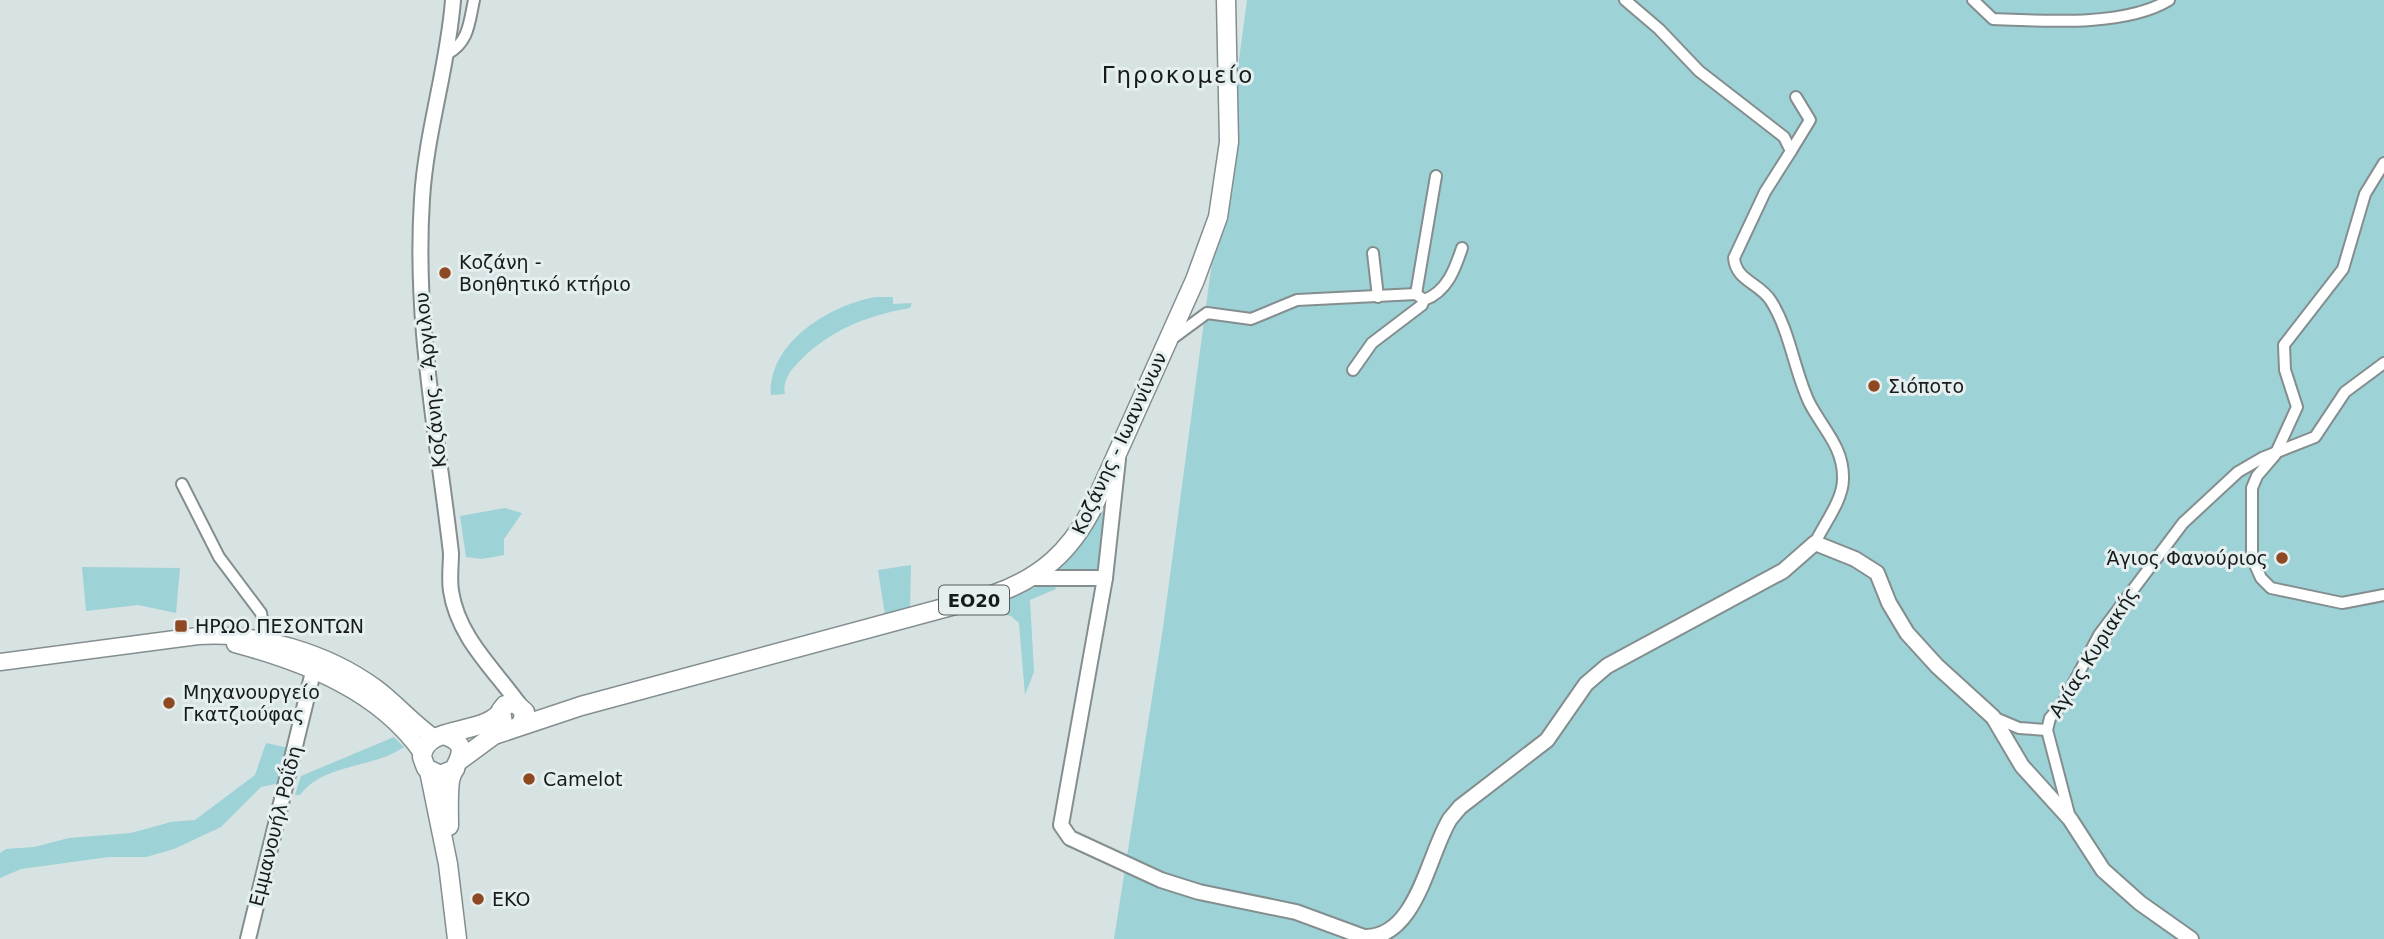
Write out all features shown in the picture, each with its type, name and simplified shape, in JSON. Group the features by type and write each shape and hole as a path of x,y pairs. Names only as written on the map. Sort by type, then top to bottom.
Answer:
{"main road":[{"name":"Κοζάνης - Ιωαννίνων","path":"457,765 488,738 517,727 582,706 968,602 1031,579 1060,556 1077,535 1118,451 1211,240 1225,180 1229,142 1226,0"},
{"path":"0,662 228,634 261,639 359,677 439,736 458,744 457,765 449,797 448,864"},
{"path":"198,636 257,650 313,672 372,701 399,723 422,753"},
{"name":"Κοζάνης - Ιωαννίνων","path":"511,708 541,710 582,706"},
{"path":"457,939 448,864 429,771 424,765 422,753 424,745 439,736 486,725 511,708"},
{"path":"511,708 503,724 517,727"},
{"path":"429,771 444,775 457,765"}],"street":[{"name":"Κοζάνης - Άργιλου","path":"453,0 447,54 429,140 422,195 421,327 450,545 454,604 461,626 490,668 511,708"},
{"path":"447,54 462,44 467,34 474,0"},
{"path":"1625,0 1659,29 1699,71 1784,137 1791,151"},
{"path":"1973,0 1993,19 2065,22 2132,14 2169,0"},
{"path":"1118,451 1105,578 1062,806 1061,825 1065,834 1140,872 1179,886 1296,912 1374,939 1392,933 1407,915 1439,839 1455,813 1547,740 1594,675 1783,571 1815,543 1842,490 1842,460 1833,439 1809,402 1770,298 1743,279 1735,267 1734,258 1765,192 1810,120 1796,97"},
{"path":"2384,163 2365,194 2343,269 2284,345 2285,370 2296,396 2297,407 2275,455 2257,476 2252,494 2252,558 2266,584 2278,590 2297,591 2342,603 2384,595"},
{"path":"1353,370 1372,343 1422,305 1420,297 1436,176"},
{"path":"1165,344 1207,313 1235,314 1251,319 1297,300 1420,297 1438,293 1451,276 1462,248"},
{"path":"1373,253 1378,297"},
{"name":"Αγίας Κυριακής","path":"2192,939 2113,881 2094,858 2070,819 2047,730 2050,718 2063,703 2099,635 2183,523 2238,472 2262,458 2315,437 2346,392 2384,363"},
{"path":"182,484 219,557 261,613 264,628 261,639"},
{"path":"1815,543 1855,559 1877,573 1889,603 1908,633 1937,666 1993,717 2022,765 2070,819"},
{"path":"1031,579 1105,578"},
{"name":"Εμμανουήλ Ροΐδη","path":"248,939 313,672"},
{"path":"1993,717 2018,729 2047,730"}],"shaded area":[{"path":"1247,0 2384,0 2384,939 1114,939 1163,628"},
{"path":"875,297 893,297 893,304 912,303 910,308 862,321 834,334 793,368 785,382 785,394 771,395 773,376 779,359 804,330 838,309"},
{"path":"1102,506 1107,538 1101,573 1053,573 1084,540"},
{"path":"505,508 522,513 504,539 504,555 482,559 466,557 460,516"},
{"path":"911,565 910,609 885,615 878,570"},
{"path":"82,567 180,568 176,613 138,605 86,611"},
{"path":"1054,585 1056,589 1030,600 1034,672 1025,695 1019,623 1011,616 989,612 986,606 1036,587"},
{"path":"394,737 404,747 378,759 322,777 300,795 295,795 301,776"},
{"path":"266,743 289,748 279,783 261,787 221,827 174,849 146,857 109,857 21,869 0,878 0,853 6,849 34,847 69,838 131,833 171,822 195,820 255,775"}],"place":[{"name":"Κοζάνη - Βοηθητικό κτήριο","path":"445,273"},
{"name":"Σιόποτο","path":"1874,386"},
{"name":"Άγιος Φανούριος","path":"2282,558"},
{"name":"ΗΡΩΟ ΠΕΣΟΝΤΩΝ","path":"181,626"},
{"name":"Μηχανουργείο Γκατζιούφας","path":"169,703"},
{"name":"Camelot","path":"529,779"},
{"name":"EKO","path":"478,899"}],"district":[{"name":"Γηροκομείο","path":"1178,75"}]}
